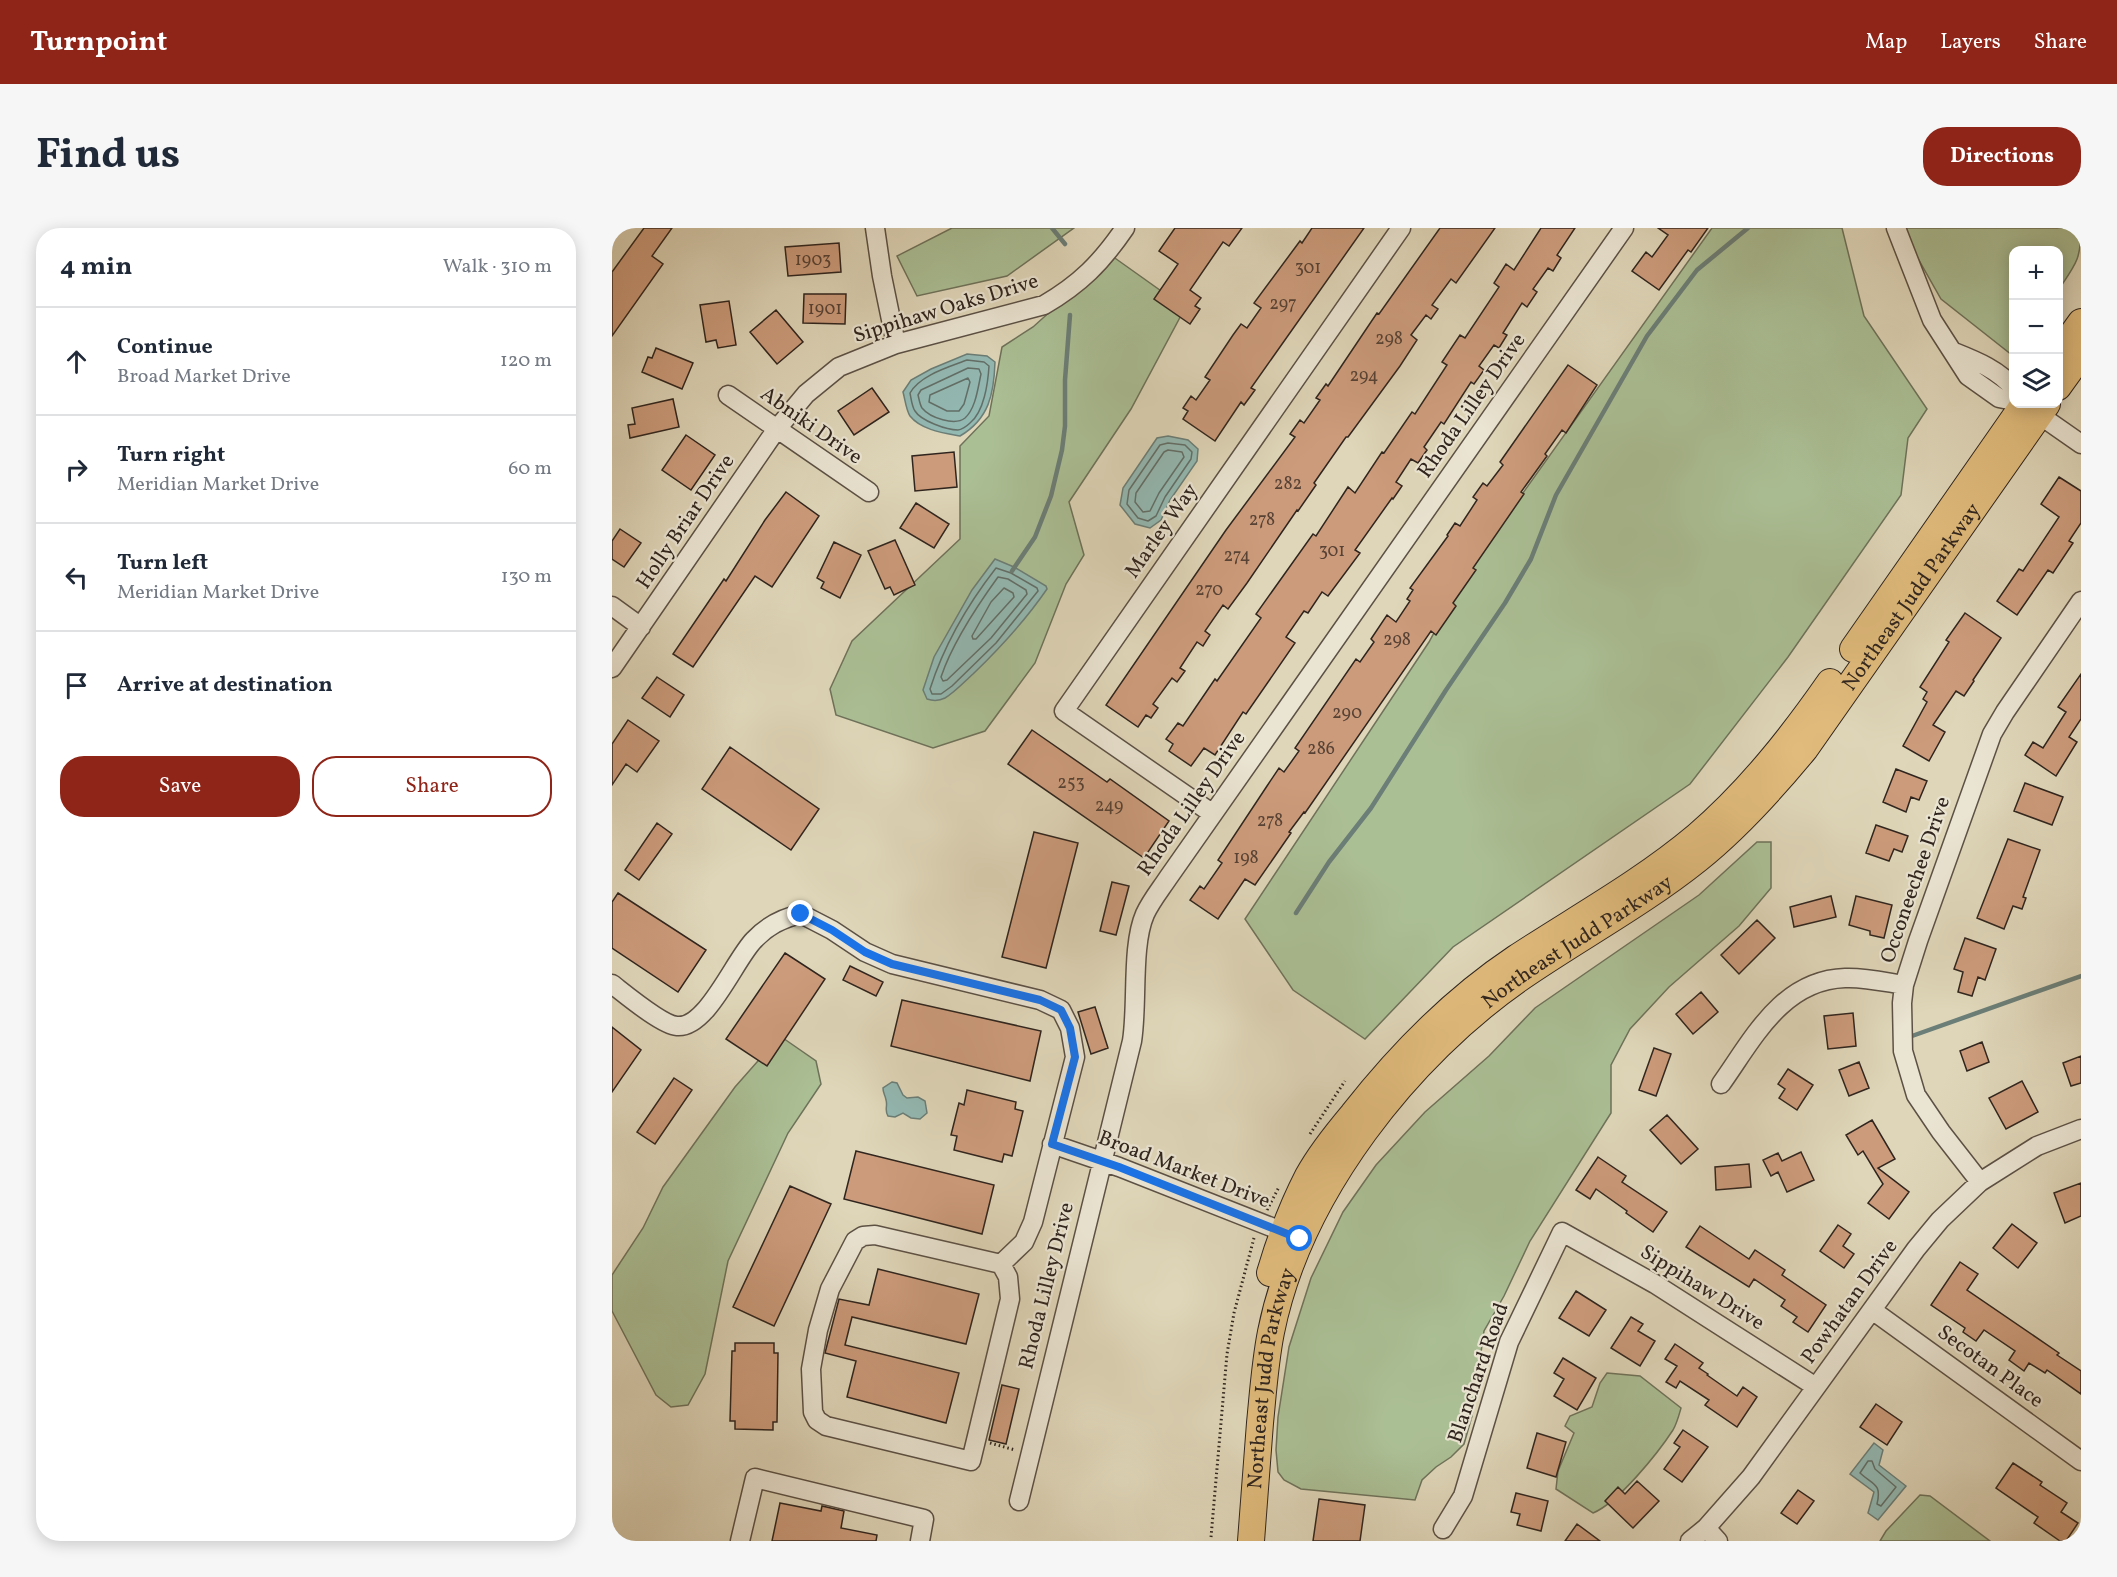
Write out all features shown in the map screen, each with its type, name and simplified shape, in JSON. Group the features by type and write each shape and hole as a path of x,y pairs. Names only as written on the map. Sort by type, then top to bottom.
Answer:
{"highway":[{"path":"2063,347 2081,322"},
{"path":"2063,380 2081,355"},
{"name":"Northeast Judd Parkway","path":"1251,1541 1265,1361 1288,1266 1292,1235 1290,1214 1310,1174 1328,1146 1379,1081 1441,1016 1516,958 1664,861 1696,836 1759,776 1816,703 2032,408"},
{"name":"Northeast Judd Parkway","path":"1238,1541 1251,1347 1260,1303 1292,1235"}],"street":[{"path":"875,228 896,345"},
{"name":"Sippihaw Oaks Drive","path":"776,430 806,394 839,367 896,345 1044,305 1072,288 1093,270 1125,228"},
{"name":"Marley Way","path":"1213,814 1064,711 1401,228"},
{"name":"Rhoda Lilley Drive","path":"1019,1501 1132,1041 1136,1019 1139,934 1145,915 1154,898 1624,228"},
{"path":"1896,228 1932,320 1968,376 1999,399 2009,400"},
{"path":"1953,352 1979,362 2009,383"},
{"name":"Abniki Drive","path":"728,395 869,492"},
{"path":"2036,408 2081,444"},
{"name":"Holly Briar Drive","path":"612,668 776,430"},
{"name":"Occoneechee Drive","path":"1980,1182 1916,1095 1903,1051 1904,985 1992,734 2081,601"},
{"path":"612,606 641,627"},
{"path":"612,984 655,1016 676,1027 687,1025 707,1008 753,941 772,924 801,914 832,930 865,952 892,964 1040,1000 1061,1010 1070,1028 1075,1057 1032,1222 1024,1242 1001,1264"},
{"path":"1721,1084 1779,1006 1803,989 1824,981 1848,977 1904,985"},
{"name":"Powhatan Drive","path":"1690,1541 1712,1534 1916,1249 1940,1220 1980,1182 2037,1146 2081,1129"},
{"name":"Broad Market Drive","path":"1052,1144 1292,1235"},
{"name":"Sippihaw Drive","path":"1562,1232 1664,1290 1816,1387"},
{"name":"Blanchard Road","path":"1443,1529 1463,1496 1509,1342 1562,1232"},
{"path":"875,1235 1001,1264 1008,1277 1010,1299 971,1461 826,1426 817,1420 813,1412 811,1369 818,1330 830,1289 855,1242 863,1236 875,1235"},
{"name":"Secotan Place","path":"1872,1310 2081,1461"},
{"path":"740,1541 755,1478 924,1519 920,1541"}],"path":[{"path":"1211,1537 1227,1354 1234,1313 1252,1244"},
{"path":"985,1442 1015,1449"}],"green space":[{"path":"952,228 1074,228 1007,276 917,296 897,256"},
{"path":"1712,228 1842,228 1864,316 1927,409 1908,438 1901,495 1788,657 1690,784 1453,947 1365,1039 1293,990 1245,919 1429,642 1468,570"},
{"path":"1906,228 2081,228 2080,247 2076,261 2063,283 2063,246 2009,246 2009,353 1941,299 1912,248"},
{"path":"1112,256 1185,308 1131,409 1069,502 1084,555 1066,584 1035,663 985,731 933,748 836,715 830,689 852,641 960,539 960,446 989,416 1002,347 1033,327"},
{"path":"1757,842 1771,842 1771,888 1739,926 1669,987 1630,1029 1611,1065 1611,1113 1530,1241 1504,1296 1484,1331 1472,1416 1464,1444 1422,1480 1415,1500 1301,1489 1284,1480 1278,1472 1276,1450 1278,1417 1289,1347 1311,1278 1343,1212 1376,1165 1425,1112 1489,1056 1535,1008 1699,895"},
{"path":"780,1036 816,1061 821,1084 788,1133 728,1261 705,1374 688,1405 671,1407 656,1395 612,1311 612,1275 643,1228 663,1187 735,1087"},
{"path":"1607,1373 1640,1376 1681,1408 1673,1430 1648,1464 1614,1499 1593,1513 1556,1489 1558,1471 1574,1433 1565,1426 1570,1416 1592,1407 1600,1383"},
{"path":"1920,1495 1930,1496 1990,1541 1880,1541 1886,1531"}],"water":[{"path":"967,354 987,356 995,362 991,395 984,414 978,422 960,436 920,425 910,416 903,392 911,380"},
{"path":"1168,436 1188,440 1198,449 1197,461 1170,500 1161,520 1150,528 1135,524 1120,505 1123,488 1157,438"},
{"path":"995,559 1014,567 1046,586 1047,589 1012,634 959,687 943,699 927,699 923,690 934,657 972,590"},
{"path":"892,1082 897,1083 907,1098 918,1097 925,1101 927,1113 920,1119 911,1118 903,1113 895,1117 888,1116 883,1088"},
{"path":"1874,1443 1883,1450 1879,1465 1906,1486 1878,1520 1868,1513 1874,1492 1850,1474"}],"building":[{"path":"644,228 672,228 652,256 663,264 612,336 612,272"},
{"path":"1175,228 1242,228 1229,246 1223,242 1190,290 1201,298 1195,306 1200,309 1190,324 1154,299 1178,264 1159,251"},
{"path":"1312,228 1364,228 1251,388 1255,390 1244,405 1241,402 1215,441 1183,419 1188,411 1183,408 1191,396 1196,400 1210,380 1205,377 1233,335 1241,324 1247,328 1261,308 1254,303"},
{"path":"1440,228 1495,228 1456,283 1451,279 1432,305 1438,309 1431,319 1426,315 1411,335 1417,340 1400,366 1346,437 1314,483 1316,485 1228,609 1223,605 1205,631 1210,635 1203,646 1197,642 1180,668 1185,671 1177,682 1172,678 1153,704 1158,708 1151,718 1146,715 1138,727 1106,705 1226,530 1295,437 1290,434 1300,420 1304,423 1320,400 1316,398 1326,384 1328,386 1377,313 1379,314"},
{"path":"1541,228 1575,228 1557,255 1561,258 1553,271 1548,268 1533,289 1537,292 1527,307 1522,303 1503,333 1507,335 1499,348 1494,345 1479,366 1484,370 1474,384 1471,382 1444,424 1441,422 1424,447 1427,450 1418,463 1411,459 1396,482 1402,486 1355,550 1360,553 1328,596 1322,592 1308,613 1304,611 1286,637 1295,643 1246,714 1243,712 1215,755 1204,748 1191,766 1169,751 1173,744 1166,739 1178,723 1183,726 1215,679 1217,681 1261,618 1256,614 1313,534 1316,536 1348,487 1355,493 1412,412 1415,414 1447,365 1442,362 1460,335 1465,338 1499,287 1494,283 1506,264 1514,270"},
{"path":"1658,228 1708,228 1691,252 1688,250 1659,290 1632,271 1646,252 1652,257 1668,235"},
{"path":"839,243 841,272 788,276 785,247"},
{"path":"804,294 846,294 845,324 803,323"},
{"path":"729,301 736,345 718,348 716,340 706,342 700,305"},
{"path":"776,310 803,342 777,364 750,332"},
{"path":"656,348 693,363 682,389 642,372 648,357 652,358"},
{"path":"1568,365 1597,385 1566,433 1562,430 1545,454 1547,456 1521,492 1524,494 1473,568 1476,570 1453,603 1456,606 1436,635 1431,631 1305,813 1289,832 1291,833 1255,885 1245,879 1218,919 1190,900 1200,886 1204,889 1222,863 1218,860 1267,786 1279,768 1284,772 1299,751 1295,748 1356,659 1360,662 1374,642 1371,639 1387,615 1396,622 1410,601 1407,599 1413,590 1410,588 1455,523 1460,526 1477,500 1473,497 1483,483 1487,486 1503,465 1500,462"},
{"path":"872,388 889,412 854,435 838,411"},
{"path":"673,399 679,427 630,438 628,425 635,424 632,408"},
{"path":"686,435 715,455 691,490 662,470"},
{"path":"954,452 957,487 915,491 912,456"},
{"path":"2059,477 2081,491 2081,523 2069,541 2073,543 2053,573 2048,570 2017,615 1997,601 2019,569 2023,571 2059,517 2041,504"},
{"path":"786,492 819,516 772,587 755,576 693,667 673,654"},
{"path":"916,503 949,524 934,548 900,528"},
{"path":"620,529 641,543 624,567 612,559 612,541"},
{"path":"895,540 915,585 894,595 890,587 885,589 868,551"},
{"path":"834,542 861,555 840,598 821,588 824,582 817,578"},
{"path":"1965,613 2001,638 1964,696 1956,691 1933,725 1945,732 1929,761 1903,746 1927,702 1923,699 1927,692 1920,687 1949,642 1946,640"},
{"path":"2081,674 2081,719 2069,737 2077,742 2056,776 2025,755 2033,742 2043,748 2066,712 2058,707"},
{"path":"657,677 684,695 670,717 642,698"},
{"path":"628,720 659,741 637,772 626,764 612,785 612,744"},
{"path":"1032,730 1107,782 1110,779 1169,821 1144,858 1008,764"},
{"path":"730,747 819,809 791,850 702,789"},
{"path":"1896,769 1927,781 1919,800 1911,797 1906,812 1883,802"},
{"path":"2025,783 2063,797 2052,825 2014,811"},
{"path":"657,823 672,834 639,880 625,870"},
{"path":"1876,825 1908,836 1902,852 1894,849 1889,861 1866,853"},
{"path":"1034,832 1078,843 1046,968 1002,957"},
{"path":"2008,839 2040,850 2023,897 2026,898 2022,909 2013,906 2004,929 1977,918"},
{"path":"1112,882 1129,886 1116,935 1100,931"},
{"path":"618,893 706,950 678,992 612,948 612,902"},
{"path":"1831,896 1836,917 1794,927 1790,907"},
{"path":"1856,896 1892,905 1884,938 1870,935 1870,931 1849,925"},
{"path":"1757,920 1775,938 1739,974 1721,955"},
{"path":"1965,938 1996,949 1985,980 1978,977 1972,996 1958,992 1963,972 1954,969"},
{"path":"785,953 825,979 767,1066 726,1039"},
{"path":"850,966 883,982 876,996 843,980"},
{"path":"1701,992 1718,1012 1693,1034 1676,1014"},
{"path":"902,1000 1041,1031 1030,1081 891,1046"},
{"path":"1095,1007 1108,1048 1091,1054 1078,1012"},
{"path":"1853,1013 1856,1046 1828,1049 1824,1016"},
{"path":"612,1027 641,1050 612,1092"},
{"path":"1982,1042 1989,1062 1967,1071 1960,1051"},
{"path":"1654,1048 1671,1054 1656,1096 1639,1090"},
{"path":"2081,1056 2081,1083 2071,1086 2063,1063"},
{"path":"1859,1062 1869,1088 1849,1096 1839,1070"},
{"path":"1788,1069 1813,1085 1797,1110 1779,1098 1785,1089 1778,1084"},
{"path":"674,1078 692,1090 655,1144 637,1132"},
{"path":"2022,1081 2038,1112 2006,1129 1989,1098"},
{"path":"967,1090 1016,1102 1015,1109 1023,1111 1012,1156 1004,1154 1002,1162 954,1150 957,1136 951,1135 959,1103 964,1105"},
{"path":"1667,1115 1698,1149 1681,1164 1650,1130"},
{"path":"1872,1120 1895,1159 1878,1168 1909,1192 1889,1219 1868,1203 1883,1184 1863,1151 1858,1155 1846,1135"},
{"path":"856,1151 994,1185 982,1234 844,1199"},
{"path":"1801,1152 1814,1180 1787,1192 1778,1172 1771,1176 1763,1160 1778,1153 1782,1161"},
{"path":"1598,1157 1626,1176 1622,1182 1667,1212 1653,1232 1596,1189 1590,1199 1576,1190"},
{"path":"1749,1164 1751,1187 1716,1190 1715,1167"},
{"path":"2081,1183 2081,1216 2065,1223 2054,1193"},
{"path":"790,1186 831,1204 774,1326 733,1307"},
{"path":"2012,1224 2037,1243 2018,1268 1993,1248"},
{"path":"1838,1225 1851,1234 1843,1246 1854,1254 1844,1268 1820,1251"},
{"path":"1700,1226 1749,1259 1755,1250 1785,1270 1782,1275 1826,1305 1808,1332 1793,1322 1797,1317 1781,1306 1785,1300 1754,1279 1749,1287 1686,1247"},
{"path":"1960,1262 1978,1274 1967,1290 2059,1353 2057,1355 2081,1371 2081,1394 2047,1370 2045,1373 2029,1363 2024,1371 2009,1360 2015,1351 1984,1330 1976,1341 1963,1332 1965,1328 1931,1305"},
{"path":"878,1269 979,1294 966,1344 852,1317 845,1345 959,1373 946,1423 847,1397 856,1361 825,1353 839,1299 869,1305"},
{"path":"1576,1291 1606,1310 1589,1336 1559,1318"},
{"path":"1631,1317 1643,1324 1638,1331 1655,1341 1640,1366 1611,1348"},
{"path":"735,1343 774,1343 774,1353 778,1353 777,1422 773,1422 773,1430 735,1429 735,1421 730,1421 732,1351 735,1351"},
{"path":"1675,1344 1703,1363 1699,1368 1737,1396 1743,1387 1757,1397 1737,1427 1705,1405 1709,1400 1680,1381 1676,1388 1666,1382 1677,1366 1665,1359"},
{"path":"1563,1358 1596,1378 1577,1410 1554,1396 1564,1379 1554,1373"},
{"path":"1002,1385 1019,1389 1006,1444 989,1440"},
{"path":"1876,1404 1902,1422 1887,1445 1860,1427"},
{"path":"1683,1430 1708,1447 1682,1482 1664,1469 1680,1447 1674,1443"},
{"path":"1537,1433 1566,1442 1556,1477 1527,1468"},
{"path":"2013,1463 2042,1482 2040,1485 2067,1503 2061,1512 2078,1523 2066,1541 2060,1541 2034,1523 2038,1517 1996,1488"},
{"path":"1637,1481 1659,1501 1633,1528 1605,1501 1618,1487 1625,1494"},
{"path":"1798,1490 1814,1501 1797,1524 1781,1513"},
{"path":"1516,1493 1548,1501 1541,1531 1517,1525 1520,1514 1511,1512"},
{"path":"1319,1499 1365,1505 1360,1541 1313,1541"},
{"path":"780,1503 821,1511 822,1506 844,1511 841,1528 877,1535 876,1541 772,1541"},
{"path":"1577,1524 1600,1541 1565,1541"}],"waterway":[{"path":"1052,228 1065,244"},
{"path":"1296,913 1329,862 1371,808 1505,603 1531,559 1556,495 1647,336 1697,270 1748,228"},
{"path":"1012,571 1035,537 1051,496 1062,450 1070,315"},
{"path":"1912,1036 2081,976"}],"route":[{"path":"801,914 832,930 865,952 892,964 1040,1000 1061,1010 1070,1028 1075,1057 1052,1144 1119,1167 1300,1239"}]}
